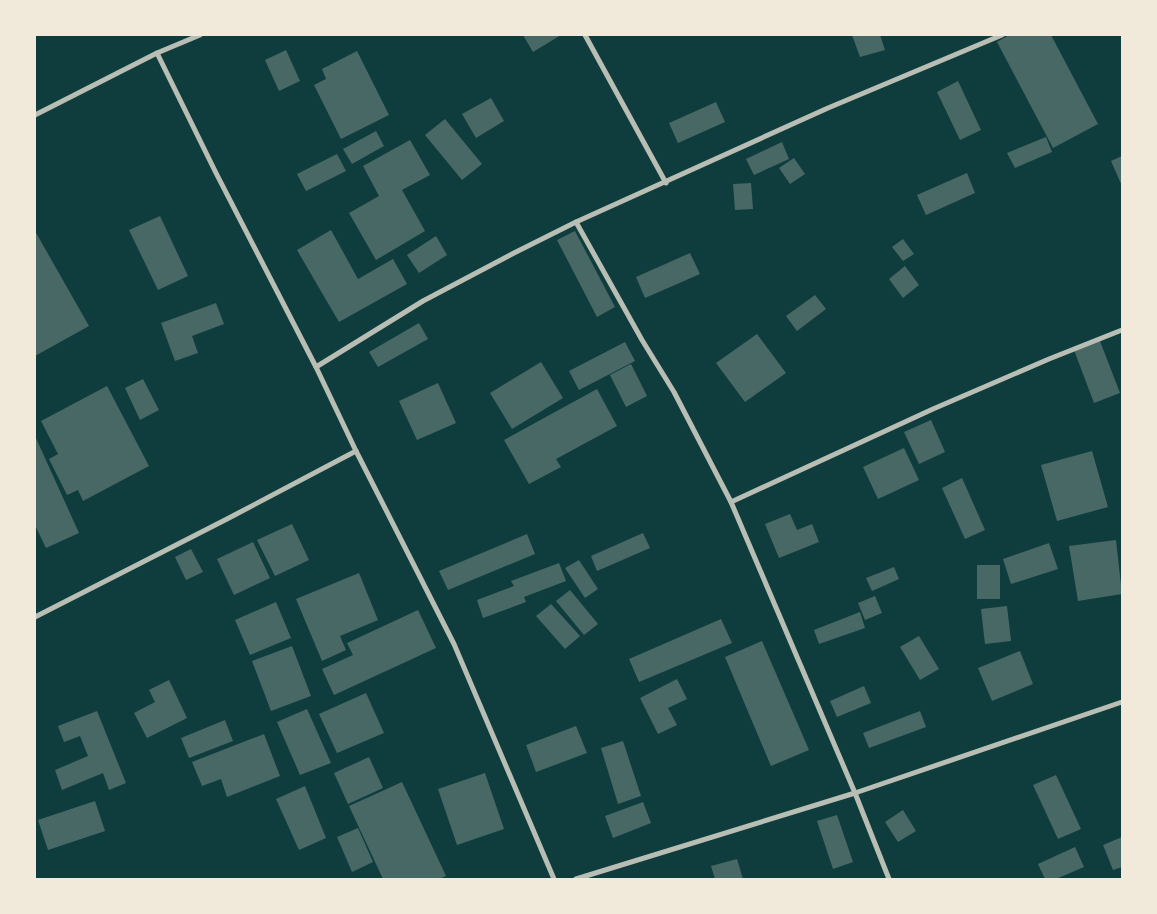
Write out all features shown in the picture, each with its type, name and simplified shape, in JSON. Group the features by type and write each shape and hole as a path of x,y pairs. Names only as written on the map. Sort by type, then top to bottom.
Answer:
{"street":[{"path":"35,115 64,98 157,53 200,35"},
{"path":"585,35 666,183"},
{"path":"316,368 423,301 576,222 666,183 828,108 1002,35"},
{"path":"157,53 454,644 554,879"},
{"path":"576,222 678,400 731,502 855,793 888,879"},
{"path":"731,502 933,409 1122,330"},
{"path":"35,617 356,451"},
{"path":"576,879 855,793 1122,702"}],"building":[{"path":"523,35 561,35 533,52"},
{"path":"852,35 880,35 885,50 860,57"},
{"path":"1009,35 1051,35 1098,124 1053,148 997,42"},
{"path":"286,50 300,81 279,91 265,60"},
{"path":"357,51 389,115 341,139 314,85 326,79 322,69"},
{"path":"958,81 981,130 960,140 937,92"},
{"path":"491,98 504,121 476,138 462,114"},
{"path":"716,102 725,122 678,143 669,123"},
{"path":"445,119 482,164 462,180 425,135"},
{"path":"376,131 384,146 352,164 343,149"},
{"path":"1046,137 1052,152 1015,168 1007,153"},
{"path":"410,140 430,175 402,190 425,231 376,260 349,213 379,196 363,166"},
{"path":"782,142 789,159 754,175 746,159"},
{"path":"337,154 346,171 306,191 297,174"},
{"path":"1122,156 1122,186 1111,161"},
{"path":"794,158 805,174 790,184 779,168"},
{"path":"967,173 975,193 926,215 917,195"},
{"path":"751,183 753,209 735,210 733,184"},
{"path":"160,216 188,276 158,290 129,230"},
{"path":"331,230 358,279 393,259 407,284 339,322 297,250"},
{"path":"35,231 89,326 35,356"},
{"path":"575,231 615,307 597,317 557,240"},
{"path":"436,236 447,255 419,273 407,255"},
{"path":"903,239 914,254 903,261 892,247"},
{"path":"690,253 700,274 645,298 636,277"},
{"path":"905,266 919,285 903,298 889,279"},
{"path":"815,295 826,309 797,331 786,316"},
{"path":"216,303 224,324 192,336 198,353 175,361 161,323"},
{"path":"419,323 428,339 378,367 369,352"},
{"path":"757,334 786,373 745,402 716,363"},
{"path":"1100,341 1120,393 1094,403 1074,350"},
{"path":"625,342 635,361 579,390 569,371"},
{"path":"541,362 563,398 512,429 490,393"},
{"path":"631,364 647,396 626,407 610,375"},
{"path":"143,379 159,410 140,420 125,388"},
{"path":"438,383 456,423 417,440 399,401"},
{"path":"107,386 149,466 83,501 78,490 67,495 49,459 58,454 41,421"},
{"path":"597,389 617,426 556,459 561,467 529,484 504,440"},
{"path":"931,420 945,452 919,464 904,432"},
{"path":"35,436 79,533 46,548 35,525"},
{"path":"904,448 919,480 878,499 863,467"},
{"path":"1092,451 1108,507 1057,521 1041,465"},
{"path":"962,478 985,530 965,539 942,488"},
{"path":"790,514 797,530 812,524 819,542 779,558 765,524"},
{"path":"292,524 309,560 275,576 257,540"},
{"path":"643,533 650,548 597,571 591,556"},
{"path":"527,534 535,554 448,590 439,571"},
{"path":"1116,540 1122,594 1078,601 1069,546"},
{"path":"253,542 270,578 234,595 217,559"},
{"path":"1049,543 1058,569 1011,584 1003,559"},
{"path":"191,549 203,572 186,580 175,557"},
{"path":"579,560 598,589 585,598 565,568"},
{"path":"559,563 566,581 524,597 526,602 483,618 477,600 514,586 511,581"},
{"path":"977,565 1000,565 1000,599 977,599"},
{"path":"894,567 899,579 872,591 866,578"},
{"path":"359,573 378,620 340,636 346,650 322,661 296,599"},
{"path":"570,590 598,624 584,635 556,601"},
{"path":"875,596 882,613 865,620 858,603"},
{"path":"276,602 291,638 250,655 235,620"},
{"path":"551,604 580,636 565,649 536,616"},
{"path":"1007,606 1011,641 985,644 981,609"},
{"path":"418,610 436,648 334,695 322,669 353,655 347,643"},
{"path":"860,612 865,628 819,644 814,630"},
{"path":"721,619 732,643 639,682 629,659"},
{"path":"919,636 939,669 920,680 900,647"},
{"path":"762,641 809,750 771,766 725,657"},
{"path":"292,646 311,696 271,711 252,661"},
{"path":"1020,651 1033,684 992,701 978,668"},
{"path":"677,679 687,699 668,708 677,725 658,734 640,698"},
{"path":"169,680 187,718 147,738 134,713 155,702 149,690"},
{"path":"864,686 871,703 837,717 830,701"},
{"path":"366,693 384,733 337,753 319,714"},
{"path":"307,709 331,763 300,775 277,722"},
{"path":"97,711 126,783 109,790 103,773 62,790 55,770 88,756 80,736 64,742 58,726"},
{"path":"920,711 926,727 869,748 863,733"},
{"path":"225,720 233,741 189,758 181,738"},
{"path":"576,726 587,753 536,772 526,745"},
{"path":"264,734 280,776 227,797 221,779 202,786 192,762"},
{"path":"623,741 641,796 618,804 601,748"},
{"path":"369,757 383,788 348,804 334,773"},
{"path":"485,773 504,829 457,845 438,789"},
{"path":"1056,775 1081,829 1058,839 1033,785"},
{"path":"402,782 446,876 439,879 383,879 349,806"},
{"path":"305,786 326,838 299,850 276,799"},
{"path":"95,801 105,831 48,850 38,820"},
{"path":"643,802 651,823 613,838 605,816"},
{"path":"903,810 916,831 898,842 885,822"},
{"path":"837,815 853,862 833,869 817,821"},
{"path":"358,828 373,862 352,872 337,837"},
{"path":"1122,837 1122,867 1113,870 1103,845"},
{"path":"1075,847 1084,867 1056,879 1045,879 1038,864"},
{"path":"737,859 743,879 715,879 711,866"}]}
